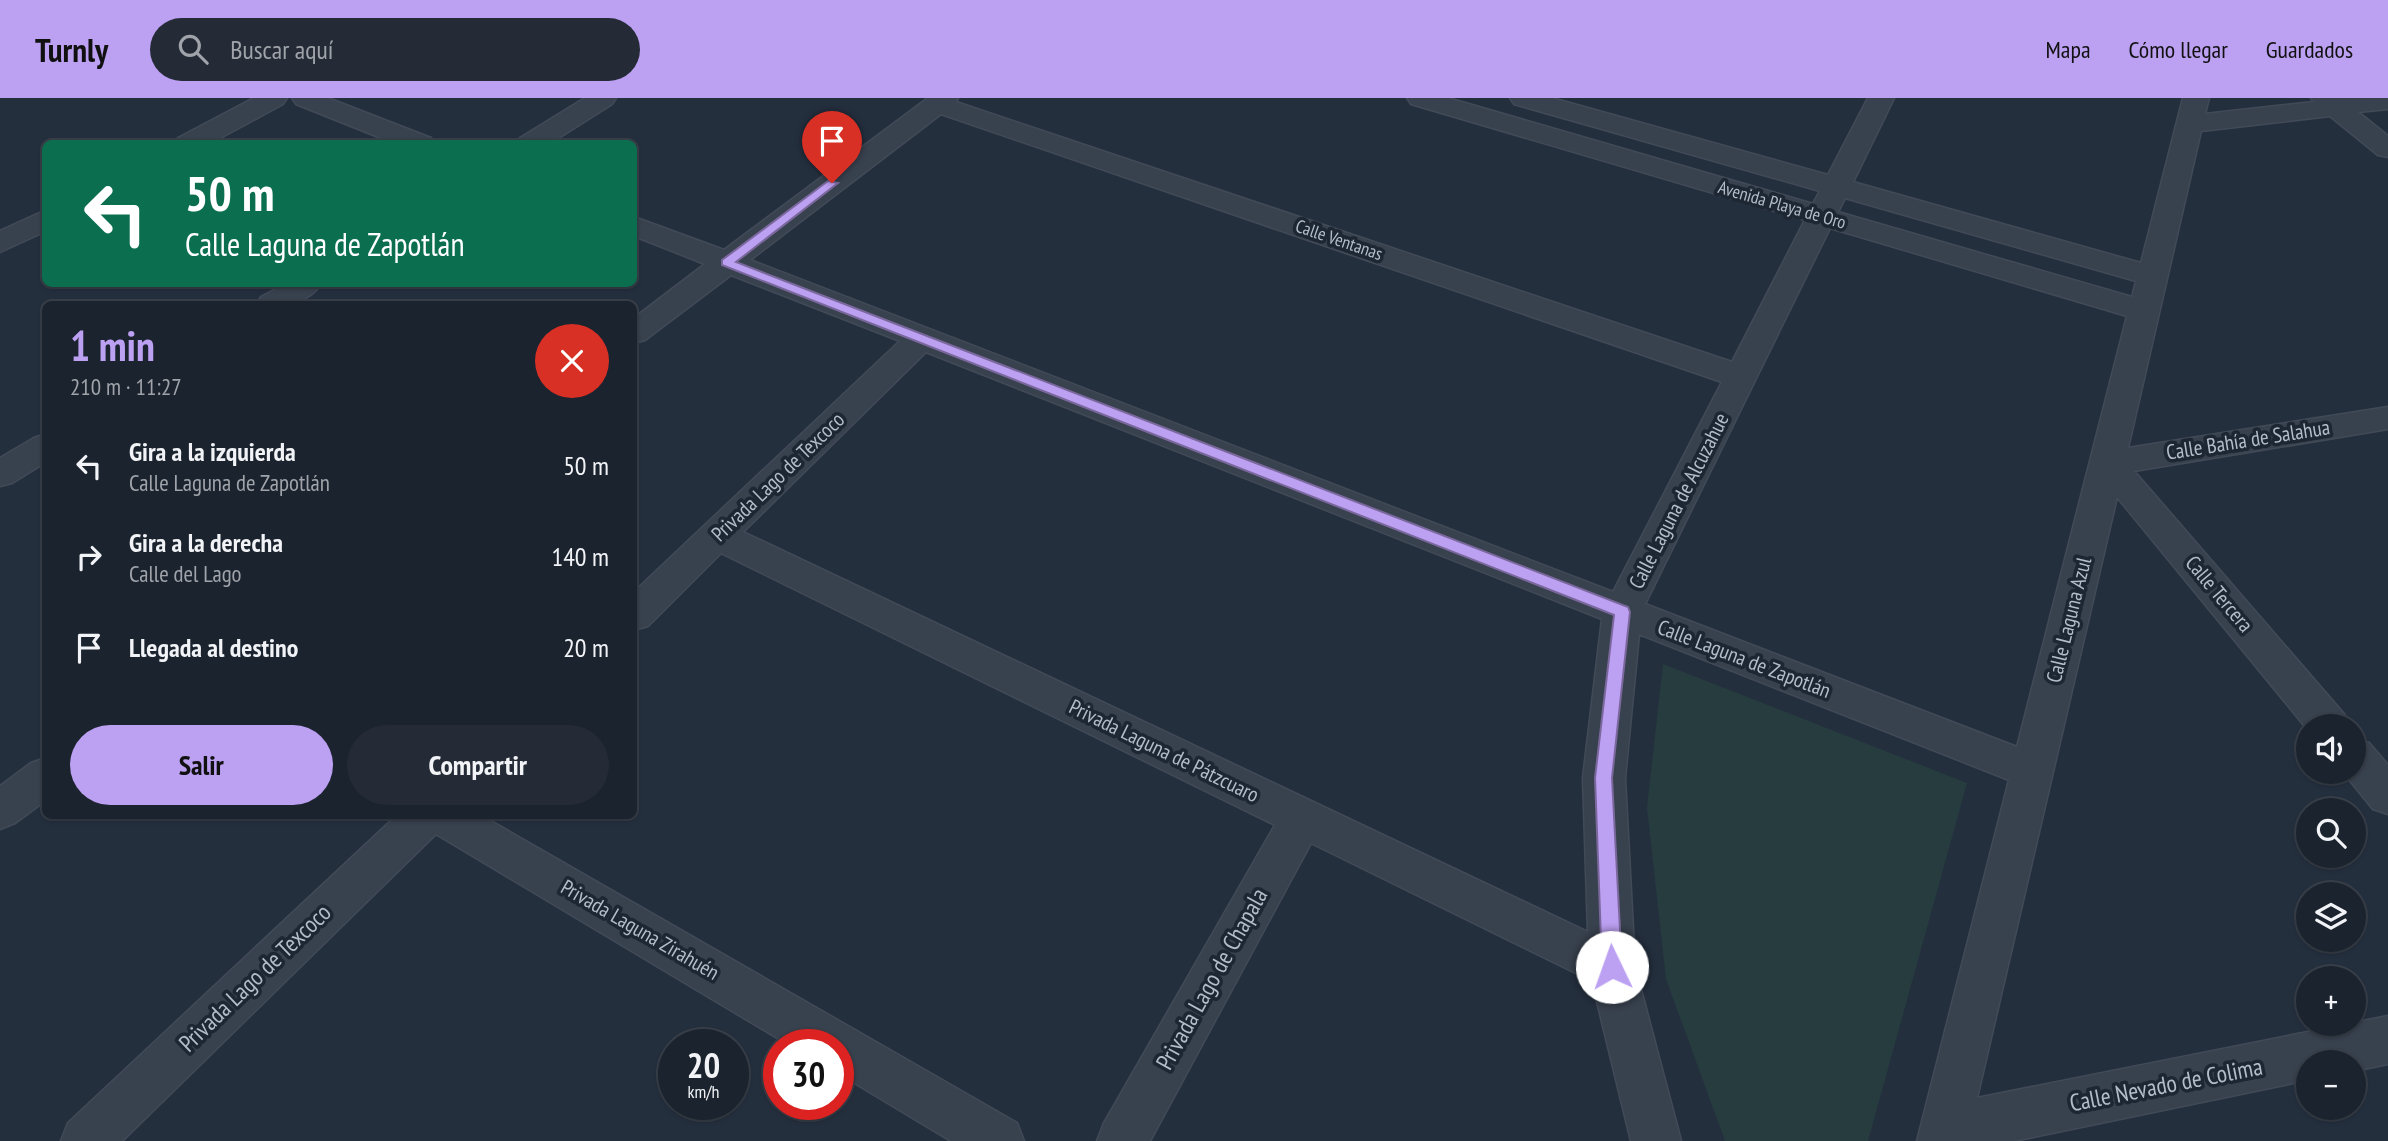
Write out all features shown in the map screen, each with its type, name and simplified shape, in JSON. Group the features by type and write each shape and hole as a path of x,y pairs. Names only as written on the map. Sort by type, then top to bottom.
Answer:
{"street":[{"path":"195,140 274,98"},
{"path":"305,98 411,140"},
{"path":"536,140 603,98"},
{"name":"Avenida Playa de Oro","path":"1420,98 1829,202 2149,294"},
{"name":"Avenida Playa de Oro","path":"1523,98 1829,202"},
{"name":"Calle Laguna de Alcuzahue","path":"1656,1141 1612,967 1604,778 1622,612 1881,98"},
{"path":"637,331 941,101"},
{"name":"Calle Ventanas","path":"941,101 1741,377"},
{"path":"2193,111 2388,101"},
{"path":"2329,103 2388,149"},
{"name":"Calle Laguna Azul","path":"1943,1135 2193,111"},
{"path":"0,243 42,221"},
{"name":"Calle Laguna de Zapotlán","path":"637,227 2032,771"},
{"path":"277,301 301,287"},
{"name":"Privada Lago de Texcoco","path":"637,612 922,338"},
{"name":"Calle Bahía de Salahua","path":"2108,463 2388,418"},
{"path":"0,474 42,448"},
{"name":"Calle Tercera","path":"2108,463 2319,714"},
{"name":"Privada Laguna de Pátzcuaro","path":"717,535 1612,967"},
{"path":"2366,769 2388,796"},
{"path":"0,810 42,779"},
{"name":"Privada Lago de Chapala","path":"1122,1141 1302,817"},
{"name":"Privada Lago de Texcoco","path":"86,1141 422,819"},
{"name":"Privada Laguna Zirahuén","path":"449,819 808,1029"},
{"name":"Calle Nevado de Colima","path":"1943,1135 2388,1041"},
{"name":"Privada Laguna Zirahuén","path":"854,1056 999,1141"}],"green space":[{"path":"1663,664 1967,783 1868,1141 1725,1141 1666,979 1647,807"}],"route":[{"path":"832,183 727,263 1622,612 1604,778 1612,967"}]}
